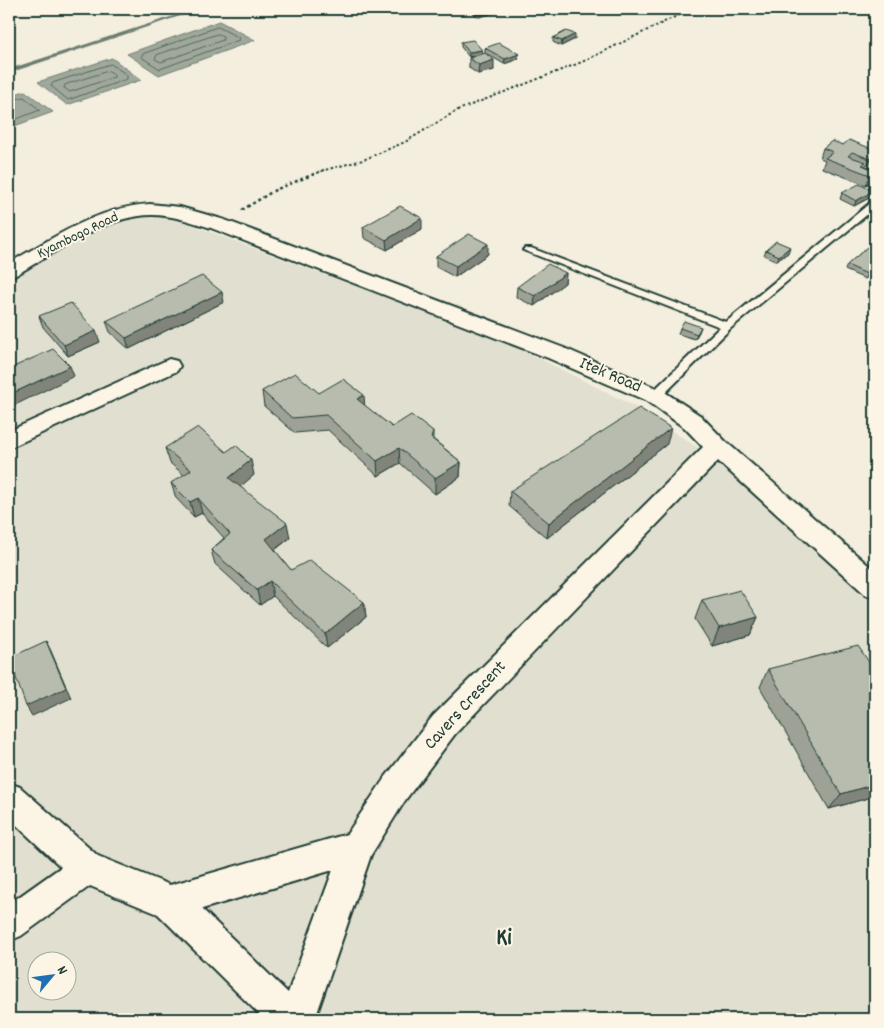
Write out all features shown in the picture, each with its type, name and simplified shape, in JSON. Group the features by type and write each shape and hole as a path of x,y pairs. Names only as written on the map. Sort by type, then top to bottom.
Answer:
{"street":[{"name":"Kyambogo Road","path":"9,271 105,220 128,212 142,210 180,212 218,224 292,254"},
{"name":"Itek Road","path":"292,254 547,349 656,396 692,422 717,447 875,587"},
{"path":"9,440 169,366"},
{"name":"Cavers Crescent","path":"297,1019 357,847 395,789 444,725 717,447"},
{"path":"9,798 87,868 170,902 289,1019"},
{"path":"170,902 357,847"},
{"path":"9,924 87,868"}],"lane":[{"path":"656,396 727,326 873,205"},
{"path":"528,250 727,326"}],"path":[{"path":"218,224 275,190 325,169 363,160 380,153 404,142 458,110 582,62 691,9"}],"shaded area":[{"path":"159,217 181,221 510,344 632,405 726,466 875,601 875,1019 9,1019 9,277 103,227 132,218"}],"water":[{"path":"219,21 255,40 159,75 127,54"},
{"path":"112,58 141,80 67,105 38,82"},
{"path":"25,91 53,112 9,128 9,96"}],"building":[{"path":"566,31 575,34 562,41 553,38"},
{"path":"473,40 482,50 469,52 461,42"},
{"path":"499,43 519,54 505,59 485,48"},
{"path":"485,53 494,60 479,65 469,58"},
{"path":"849,140 875,150 875,157 873,156 870,159 852,152 848,156 866,162 862,165 875,170 870,175 825,158 833,152 823,148 832,141 843,145"},
{"path":"871,161 875,163 875,170 865,166"},
{"path":"859,184 873,191 856,201 842,193"},
{"path":"400,206 422,218 386,240 363,227"},
{"path":"469,234 488,244 456,266 436,256"},
{"path":"875,240 875,267 867,274 847,265"},
{"path":"776,241 790,247 779,256 766,250"},
{"path":"548,264 566,273 535,296 517,287"},
{"path":"202,276 222,292 126,338 106,321"},
{"path":"71,303 96,331 64,345 39,316"},
{"path":"684,321 701,327 697,334 680,328"},
{"path":"53,349 70,366 9,395 9,369"},
{"path":"295,373 319,393 343,379 364,395 357,399 392,427 411,415 433,432 431,438 461,462 435,478 399,448 377,461 326,415 292,418 262,391"},
{"path":"639,408 671,428 549,523 510,491"},
{"path":"198,427 226,452 236,445 251,460 229,478 287,523 266,539 291,570 310,560 364,602 325,634 270,581 257,590 211,550 230,534 198,498 190,502 171,483 191,470 165,448"},
{"path":"740,590 758,617 719,628 702,600"},
{"path":"46,641 66,688 26,706 9,658"},
{"path":"858,646 875,671 875,784 841,794 768,669"}],"waterway":[{"path":"9,71 199,9"}],"district":[{"name":"Ki","path":"504,939"}]}
